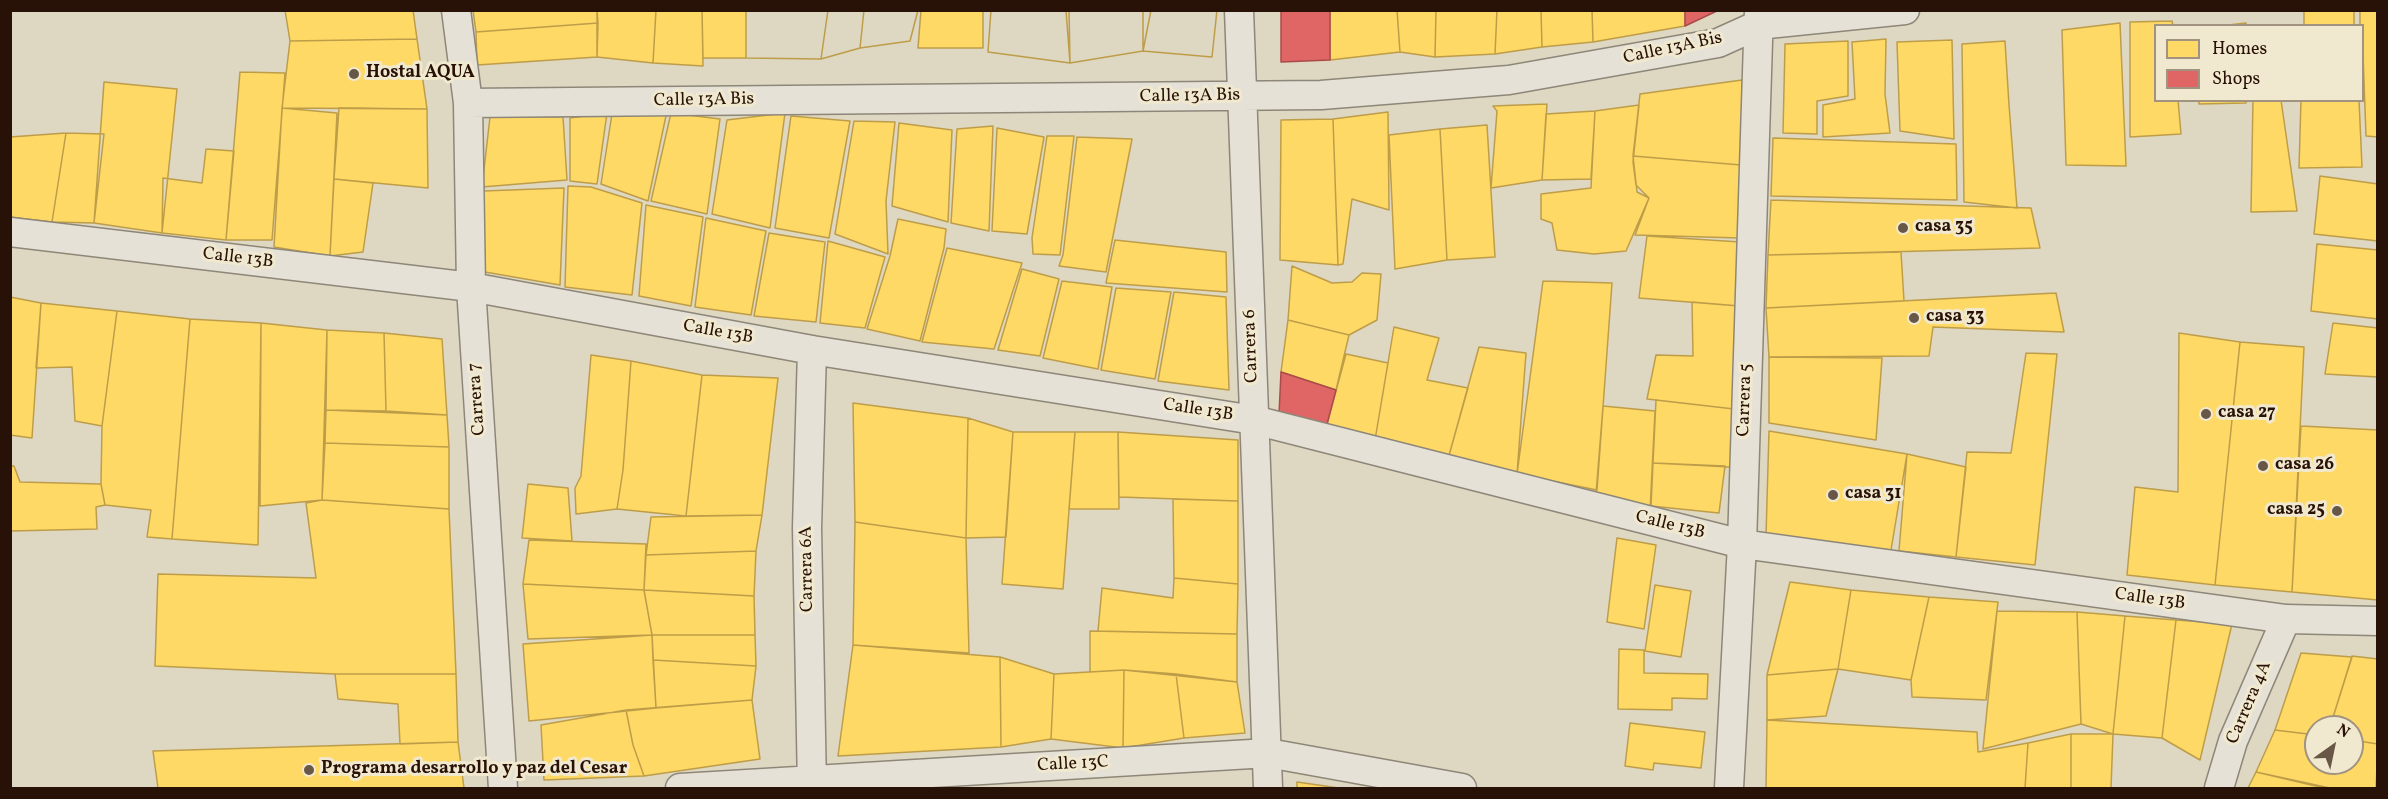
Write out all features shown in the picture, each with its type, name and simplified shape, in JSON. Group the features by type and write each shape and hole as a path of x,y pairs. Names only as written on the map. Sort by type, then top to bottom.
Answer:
{"street":[{"name":"Carrera 7","path":"456,10 468,103 471,287 503,789"},
{"name":"Carrera 6","path":"1239,10 1268,789"},
{"name":"Calle 13A Bis","path":"468,103 1321,95 1509,80 1718,43 1758,18 1905,10"},
{"name":"Carrera 5","path":"1729,789 1742,544 1758,18"},
{"name":"Calle 13B","path":"10,232 471,287 812,350 1254,420 1742,544 2286,619 2378,621"},
{"name":"Carrera 6A","path":"812,350 807,528 812,784"},
{"name":"Carrera 4A","path":"2219,789 2233,741 2286,619"},
{"name":"Calle 13C","path":"680,789 812,784 1268,753 1462,789"}],"building: Homes":[{"path":"285,10 413,10 417,39 290,41"},
{"path":"473,10 597,10 598,23 476,32"},
{"path":"597,10 656,10 653,63 597,57"},
{"path":"656,10 702,10 703,66 653,63"},
{"path":"702,10 746,10 746,58 703,58"},
{"path":"746,10 828,10 821,59 746,58"},
{"path":"746,10 828,10 821,59 746,58"},
{"path":"828,10 864,10 860,48 821,59"},
{"path":"828,10 864,10 860,48 821,59"},
{"path":"864,10 918,10 910,41 860,48"},
{"path":"864,10 918,10 910,41 860,48"},
{"path":"921,10 983,10 983,48 918,48"},
{"path":"991,10 1066,10 1070,63 988,52"},
{"path":"991,10 1066,10 1070,63 988,52"},
{"path":"1069,10 1143,10 1143,51 1070,63"},
{"path":"1069,10 1143,10 1143,51 1070,63"},
{"path":"1151,10 1217,10 1212,57 1143,51"},
{"path":"1151,10 1217,10 1212,57 1143,51"},
{"path":"1330,10 1397,10 1400,52 1330,60"},
{"path":"1397,10 1436,10 1435,57 1400,52"},
{"path":"1436,10 1497,10 1495,54 1435,57"},
{"path":"1497,10 1541,10 1542,47 1495,54"},
{"path":"1541,10 1592,10 1593,42 1542,47"},
{"path":"1592,10 1685,10 1685,26 1593,42"},
{"path":"2304,10 2354,10 2354,24 2304,24"},
{"path":"2360,10 2378,10 2378,137 2366,136 2364,24 2360,24"},
{"path":"2172,21 2173,24 2154,24 2154,102 2178,102 2181,134 2130,137 2130,22"},
{"path":"598,23 597,57 477,65 476,32"},
{"path":"2120,23 2126,166 2066,165 2062,30"},
{"name":"Hostal AQUA","path":"417,39 427,109 282,108 290,41"},
{"path":"1886,39 1885,94 1890,133 1823,137 1823,105 1855,99 1852,42"},
{"path":"1952,40 1954,139 1900,131 1897,42"},
{"path":"1848,41 1848,96 1817,101 1817,134 1783,133 1785,44"},
{"path":"2005,41 2017,208 1964,202 1962,44"},
{"path":"240,72 285,73 272,240 226,240"},
{"path":"1742,80 1741,165 1633,156 1640,94"},
{"path":"104,82 177,89 162,233 94,223"},
{"path":"2199,102 2246,102 2246,103 2199,104"},
{"path":"2253,102 2281,102 2297,211 2251,212"},
{"path":"2301,102 2359,102 2362,167 2299,168"},
{"path":"1547,104 1542,180 1491,188 1497,111 1493,106"},
{"path":"1639,105 1633,162 1636,185 1649,198 1626,251 1594,254 1557,250 1552,223 1541,219 1541,194 1591,188 1595,111"},
{"path":"282,108 337,113 330,256 274,247"},
{"path":"339,108 427,109 428,188 334,179"},
{"path":"667,111 648,201 601,184 612,114"},
{"path":"1595,111 1591,179 1542,180 1546,114"},
{"path":"1388,112 1389,210 1352,199 1343,264 1338,265 1333,119"},
{"path":"607,113 597,184 570,181 570,118"},
{"path":"671,113 720,119 707,214 651,201"},
{"path":"785,113 770,228 712,214 727,120"},
{"path":"791,116 850,121 829,238 775,228"},
{"path":"490,117 563,117 567,180 482,187"},
{"path":"1333,119 1338,265 1280,260 1281,120"},
{"path":"854,121 895,122 886,201 888,254 835,234"},
{"path":"899,123 952,130 948,222 892,206"},
{"path":"1487,125 1495,257 1447,260 1440,129"},
{"path":"993,126 989,231 951,223 957,129"},
{"path":"997,128 1044,137 1027,234 992,231"},
{"path":"1440,129 1447,260 1395,269 1389,135"},
{"path":"66,133 52,222 10,217 10,137"},
{"path":"66,133 104,134 94,223 52,222"},
{"path":"1047,136 1074,136 1060,255 1033,254 1032,238"},
{"path":"1077,137 1132,139 1106,272 1059,266 1063,255"},
{"path":"1773,138 1956,144 1957,200 1771,196"},
{"path":"206,149 234,151 226,240 162,233 163,178 202,183"},
{"path":"1633,156 1741,165 1740,238 1635,235 1649,198 1637,192"},
{"path":"2320,176 2378,184 2378,241 2314,234"},
{"path":"334,179 373,183 363,252 330,256"},
{"path":"568,186 591,187 642,203 632,295 565,287"},
{"path":"564,188 560,285 485,272 483,191"},
{"name":"casa 35","path":"1771,200 2031,208 2040,248 1768,255"},
{"path":"646,205 703,217 691,306 639,296"},
{"path":"706,218 766,231 751,315 695,307"},
{"path":"898,219 946,229 944,248 920,341 867,329 890,256"},
{"path":"769,233 825,242 816,322 754,316"},
{"path":"1647,236 1740,242 1739,306 1639,298"},
{"path":"1115,240 1226,252 1227,292 1106,283"},
{"path":"828,241 885,257 865,328 820,323"},
{"path":"2317,244 2378,250 2378,319 2311,311"},
{"path":"947,248 1022,263 994,349 922,342"},
{"path":"1901,252 1904,301 1766,308 1768,255"},
{"path":"1292,266 1332,283 1352,282 1362,273 1381,274 1377,320 1349,335 1288,320"},
{"path":"1022,269 1059,279 1040,356 998,350"},
{"path":"1062,281 1112,287 1098,369 1043,358"},
{"path":"1543,281 1612,283 1597,490 1517,474"},
{"path":"1116,288 1171,292 1155,379 1101,370"},
{"path":"1174,292 1226,297 1229,390 1158,381"},
{"name":"casa 33","path":"2056,293 2064,332 1933,327 1929,356 1769,357 1766,308"},
{"path":"10,297 41,303 32,438 10,435"},
{"path":"1692,302 1739,306 1734,409 1647,399 1656,355 1693,356"},
{"path":"41,303 117,311 102,426 75,421 72,367 36,368"},
{"path":"117,311 190,319 172,539 147,537 151,510 105,505 101,484 102,426"},
{"path":"190,319 261,323 258,545 172,539"},
{"path":"1288,320 1349,335 1336,390 1281,372"},
{"path":"261,323 327,330 322,500 260,506"},
{"path":"2333,323 2378,328 2378,377 2325,374"},
{"path":"1394,327 1439,338 1427,380 1468,388 1448,459 1375,440"},
{"path":"327,330 384,333 386,411 326,410"},
{"path":"384,333 442,339 447,415 386,411"},
{"name":"casa 27","path":"2179,333 2240,342 2215,585 2127,575 2135,487 2178,492"},
{"name":"casa 26","path":"2240,342 2304,347 2292,592 2215,585"},
{"path":"1479,347 1526,353 1517,474 1448,459"},
{"path":"2026,353 2057,354 2035,565 1956,557 1967,452 2011,453"},
{"path":"1346,354 1388,363 1375,440 1326,428"},
{"path":"591,355 631,361 623,470 617,509 576,514 575,488 581,476"},
{"path":"1769,357 1882,358 1876,440 1769,423"},
{"path":"631,361 702,375 686,516 617,509 623,470"},
{"path":"702,375 778,378 762,515 686,516"},
{"path":"1656,400 1734,409 1730,467 1653,463"},
{"path":"853,403 968,418 966,538 855,522"},
{"path":"1603,406 1655,411 1650,511 1596,494"},
{"path":"326,410 447,415 449,447 325,443"},
{"path":"968,418 1013,432 1006,537 966,538"},
{"name":"casa 25","path":"2301,426 2378,430 2378,600 2292,592"},
{"name":"casa 31","path":"1769,431 1907,454 1891,550 1766,536"},
{"path":"1013,432 1075,432 1063,589 1002,584"},
{"path":"1075,432 1118,432 1119,509 1069,509"},
{"path":"1118,432 1238,440 1238,501 1119,497"},
{"path":"325,443 449,447 449,509 322,500"},
{"path":"1907,454 1966,467 1956,557 1899,551"},
{"path":"1653,463 1725,466 1719,513 1651,506"},
{"path":"10,466 14,466 20,482 101,484 105,505 96,507 97,529 10,531"},
{"path":"528,484 568,488 572,541 522,538"},
{"path":"1173,499 1238,501 1238,584 1174,578"},
{"path":"322,500 449,509 456,674 335,674 155,666 158,574 316,578 306,503"},
{"path":"762,515 756,551 646,555 651,517"},
{"path":"855,522 966,538 969,653 853,645"},
{"path":"1617,538 1656,545 1644,629 1607,622"},
{"path":"529,540 646,544 644,590 523,584"},
{"path":"756,551 754,596 644,590 646,555"},
{"path":"1174,578 1238,584 1237,634 1098,631 1102,588 1173,598"},
{"path":"1790,582 1851,590 1838,669 1767,675"},
{"path":"523,584 644,590 652,635 528,639"},
{"path":"1655,585 1691,591 1681,657 1645,651"},
{"path":"644,590 754,596 755,635 652,635"},
{"path":"1851,590 1929,597 1911,680 1838,669"},
{"path":"1929,597 1998,602 1986,700 1912,697 1911,680"},
{"path":"1997,611 2077,612 2081,724 1983,749"},
{"path":"2077,612 2125,616 2113,734 2081,724"},
{"path":"2125,616 2176,620 2162,738 2113,734"},
{"path":"2176,620 2232,624 2200,760 2162,738"},
{"path":"1090,631 1237,634 1237,682 1124,670 1090,672"},
{"path":"652,635 656,708 529,721 523,644"},
{"path":"652,635 755,635 756,666 653,660"},
{"path":"853,645 1000,657 1001,747 838,756"},
{"path":"1619,649 1644,650 1644,673 1708,674 1707,699 1672,698 1672,710 1618,709"},
{"path":"2301,653 2352,657 2334,715 2304,715 2304,734 2275,730"},
{"path":"2352,656 2378,659 2378,744 2364,742 2364,715 2334,715"},
{"path":"1000,657 1054,674 1051,739 1001,747"},
{"path":"653,660 756,666 752,700 656,708"},
{"path":"1838,669 1826,716 1767,720 1767,675"},
{"path":"1124,670 1123,748 1051,739 1054,674"},
{"path":"1124,670 1176,674 1184,738 1123,748"},
{"path":"335,674 456,674 458,742 400,744 398,704 338,699"},
{"path":"1176,674 1237,682 1245,733 1184,738"},
{"path":"752,700 760,759 644,776 633,745 626,710"},
{"path":"626,710 633,745 644,776 544,780 541,725"},
{"path":"1767,720 1977,732 1978,752 2028,743 2025,788 1766,788"},
{"path":"1630,723 1705,732 1701,768 1654,763 1653,770 1625,766"},
{"path":"2275,730 2304,734 2304,775 2364,775 2364,742 2378,744 2376,788 2324,788 2256,772"},
{"path":"2071,734 2113,734 2111,788 2071,788"},
{"path":"2071,734 2071,788 2025,788 2028,743"},
{"name":"Programa desarrollo y paz del Cesar","path":"458,742 464,788 158,788 153,751"},
{"path":"2256,772 2316,785 2330,788 2248,788"},
{"path":"1297,782 1339,788 1297,788"}],"building: Shops":[{"path":"1281,10 1330,10 1330,60 1281,62"},
{"path":"1685,10 1719,10 1685,26"},
{"path":"1281,372 1336,390 1326,428 1279,415"}],"place":[{"name":"Hostal AQUA","path":"354,74"},
{"name":"casa 35","path":"1903,228"},
{"name":"casa 33","path":"1914,318"},
{"name":"casa 27","path":"2206,414"},
{"name":"casa 26","path":"2263,466"},
{"name":"casa 31","path":"1833,495"},
{"name":"casa 25","path":"2337,511"},
{"name":"Programa desarrollo y paz del Cesar","path":"309,770"}]}
